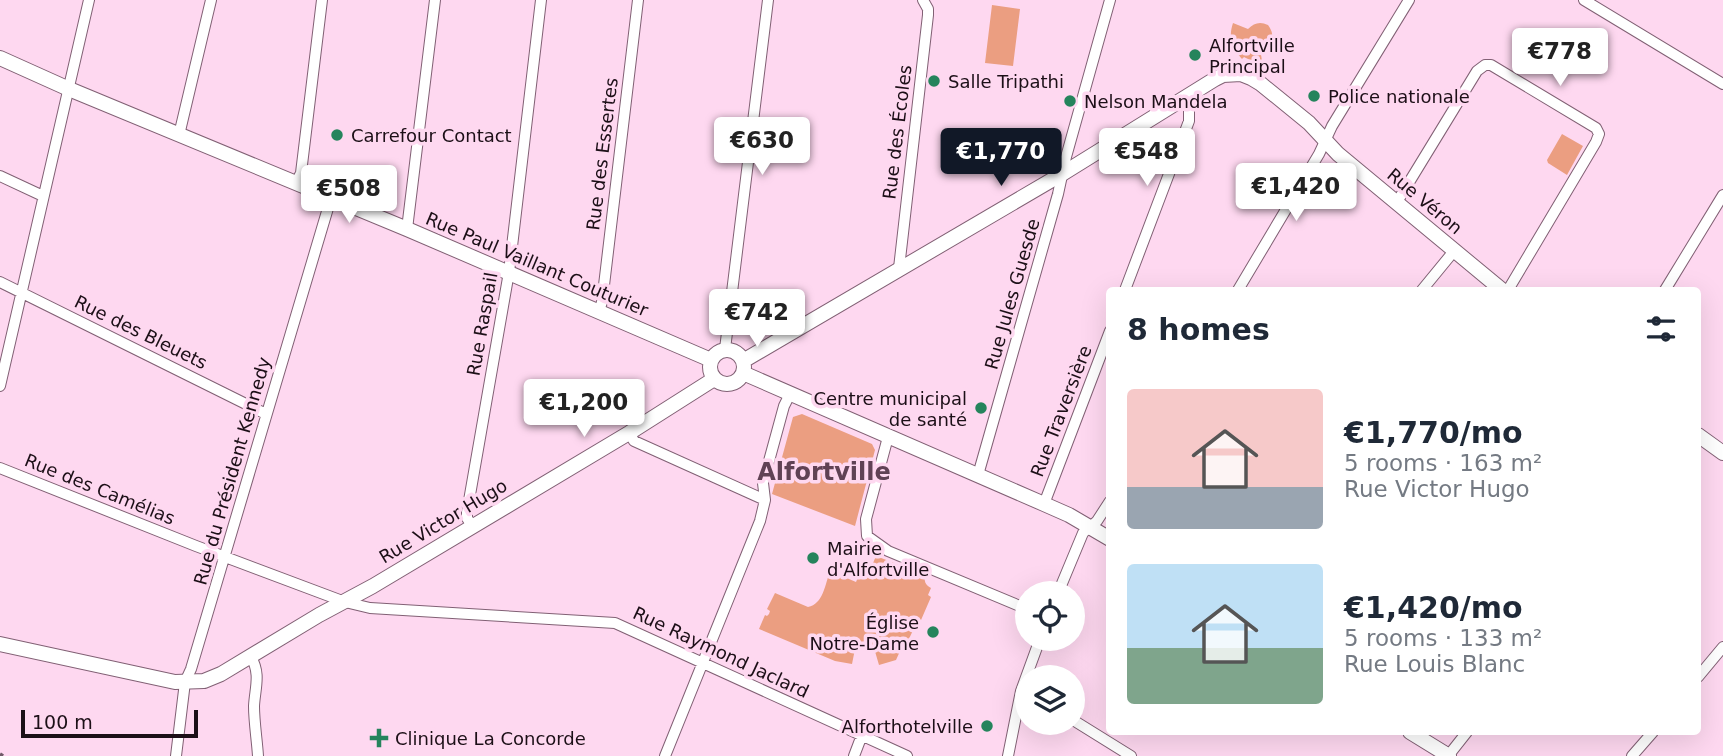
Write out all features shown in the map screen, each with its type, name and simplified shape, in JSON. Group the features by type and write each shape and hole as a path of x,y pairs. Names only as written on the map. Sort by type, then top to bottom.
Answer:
{"street":[{"path":"0,386 89,0"},
{"path":"179,135 211,0"},
{"path":"296,183 301,173 322,0"},
{"path":"407,229 435,0"},
{"name":"Rue Raspail","path":"472,526 467,512 509,272 541,0"},
{"name":"Rue des Essertes","path":"599,311 638,0"},
{"path":"724,349 768,0"},
{"path":"916,0 923,0"},
{"name":"Rue des Écoles","path":"899,268 928,15 923,0"},
{"name":"Rue Jules Guesde","path":"978,475 1110,0"},
{"path":"1240,287 1409,0"},
{"path":"1584,0 1723,84"},
{"name":"Rue Paul Vaillant Couturier","path":"0,58 711,360"},
{"path":"1397,202 1477,71 1485,65 1491,65 1596,128 1599,134 1597,142 1510,287"},
{"name":"Rue Véron","path":"1193,93 1215,79 1233,73 1261,84 1308,123 1338,153 1498,287"},
{"path":"1106,537 1069,515 790,394 743,367 736,352 730,349 719,351 711,360 710,372 714,379 723,384 737,381 743,367 899,268 1062,174 1193,93"},
{"path":"1126,287 1189,121 1193,93"},
{"path":"0,176 43,196"},
{"path":"1667,287 1723,195"},
{"name":"Rue du Président Kennedy","path":"176,756 185,682 225,557 331,198"},
{"path":"1424,287 1454,251"},
{"name":"Rue des Bleuets","path":"0,282 267,414"},
{"name":"Rue Traversière","path":"1044,504 1106,341"},
{"name":"Rue Victor Hugo","path":"185,682 213,678 251,657 629,433 714,379"},
{"path":"665,756 760,521 765,500 763,483 784,406 790,394"},
{"path":"629,433 634,442 765,500"},
{"path":"888,437 866,520 867,536 888,551 1015,604"},
{"path":"1701,442 1723,453"},
{"name":"Rue des Camélias","path":"0,468 195,547 345,602"},
{"path":"1063,581 1083,533 1097,521 1106,507"},
{"name":"Rue Raymond Jaclard","path":"345,602 370,608 615,623 907,756"},
{"path":"0,635 170,670 185,682"},
{"path":"0,644 185,682"},
{"path":"1701,673 1723,647"},
{"path":"251,657 258,676 254,706 258,756"},
{"path":"1085,727 1131,756"},
{"path":"1008,756 1015,728"},
{"path":"854,756 862,735"},
{"path":"1415,735 1449,756 1465,735"},
{"path":"1632,756 1650,735"}],"shaded area":[{"path":"992,5 1020,9 1013,66 985,63"},
{"path":"1233,23 1248,29 1257,23 1268,25 1272,36 1267,44 1260,48 1262,61 1254,62 1244,57 1242,59 1233,47"},
{"path":"1562,134 1583,146 1567,175 1547,160"},
{"path":"802,414 872,444 875,450 855,526 772,494 793,417"},
{"path":"876,556 925,575 925,583 931,588 928,595 931,597 918,627 915,626 908,641 905,640 896,660 879,665 874,648 855,649 852,664 835,661 759,629 765,615 769,614 767,609 775,593 808,607 817,602 823,593 830,571 856,582 863,566 871,568"}],"place":[{"name":"Alfortville Principal","path":"1195,55"},
{"name":"Salle Tripathi","path":"934,81"},
{"name":"Police nationale","path":"1314,96"},
{"name":"Nelson Mandela","path":"1070,101"},
{"name":"Carrefour Contact","path":"337,135"},
{"name":"Centre municipal de santé","path":"981,408"},
{"name":"Mairie d'Alfortville","path":"813,558"},
{"name":"Église Notre-Dame","path":"933,632"},
{"name":"Alforthotelville","path":"987,726"},
{"name":"Clinique La Concorde","path":"379,738"}],"district":[{"name":"Alfortville","path":"824,472"}]}
